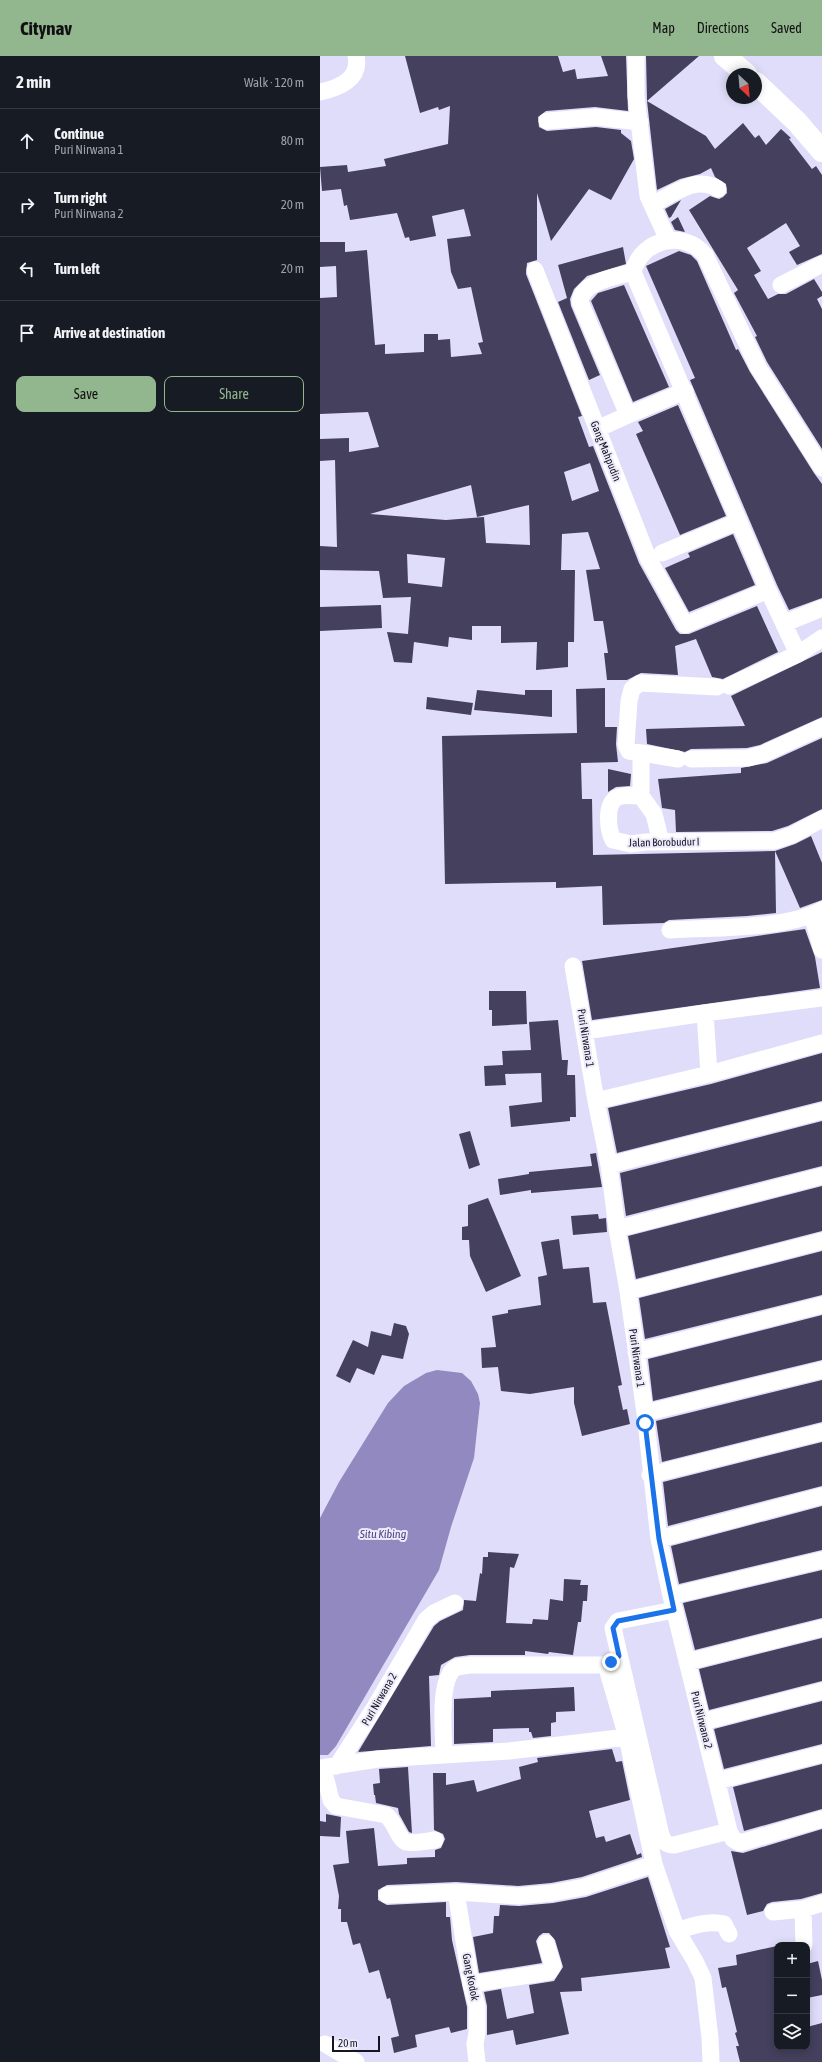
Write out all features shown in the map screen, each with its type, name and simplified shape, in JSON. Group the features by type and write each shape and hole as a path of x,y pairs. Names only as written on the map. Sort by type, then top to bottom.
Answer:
{"main road":[{"path":"724,56 739,68"},
{"path":"762,89 797,122 822,151"}],"street":[{"path":"320,92 340,86 348,81 355,73 357,62 356,56"},
{"path":"636,56 636,96 648,196 668,240"},
{"path":"547,120 596,118 640,122"},
{"path":"652,205 699,182 711,185 718,189"},
{"path":"798,654 785,623 768,590 633,272 639,255 662,241 668,240 688,242 699,248 705,255 758,367 822,468"},
{"path":"781,286 822,264"},
{"name":"Gang Mahpudin","path":"534,270 648,558 685,625 768,590"},
{"path":"628,415 580,302 581,295 593,284 633,272"},
{"path":"597,429 684,391"},
{"path":"662,553 739,521"},
{"path":"785,623 822,608"},
{"path":"822,638 798,654 723,686 640,684 632,689 629,701 626,745 629,751 640,754 684,759 748,758 763,754 822,727"},
{"path":"640,754 641,796 654,814 661,842"},
{"name":"Jalan Borobudur I","path":"641,796 624,796 617,798 614,801 609,814 610,833 613,840 624,844 661,842 774,841 820,824"},
{"path":"670,930 777,924 817,913 822,950"},
{"name":"Puri Nirwana 1","path":"573,966 596,1101 609,1165 617,1229 628,1291 645,1413 650,1475 659,1539 672,1603"},
{"path":"585,1031 705,1013 822,998"},
{"path":"705,1013 709,1074"},
{"path":"596,1101 709,1074 822,1043"},
{"path":"609,1165 822,1111"},
{"path":"617,1229 822,1176"},
{"path":"628,1291 822,1241"},
{"path":"636,1352 822,1305"},
{"path":"645,1413 822,1370"},
{"path":"650,1475 822,1432"},
{"path":"659,1539 822,1496"},
{"path":"711,2062 710,2038 703,1978 678,1931 654,1864 627,1738 613,1660 613,1628 618,1621 672,1603 822,1560"},
{"name":"Puri Nirwana 2","path":"327,1767 375,1707 426,1620 434,1613 455,1603"},
{"name":"Puri Nirwana 2","path":"672,1603 717,1782 734,1837"},
{"path":"687,1662 822,1628"},
{"path":"444,1755 443,1705 445,1687 447,1677 457,1667 470,1665 613,1660"},
{"path":"613,1660 664,1842 669,1845 674,1845 734,1837 822,1820"},
{"path":"702,1722 822,1691"},
{"path":"435,1840 407,1843 402,1840 391,1818 386,1815 336,1806 331,1800 327,1767 378,1759 509,1751 627,1738"},
{"path":"717,1782 822,1754"},
{"path":"387,1895 456,1892 518,1896 552,1893 584,1887 654,1864"},
{"name":"Gang Kodok","path":"456,1892 471,1984 477,2006 477,2033 475,2044 477,2062"},
{"path":"773,1912 803,1909 822,1902"},
{"path":"803,1909 804,1942"},
{"path":"678,1931 690,1927 718,1923 724,1924 729,1934"},
{"path":"471,1984 550,1972 553,1966 546,1943"},
{"path":"325,2044 356,2062"}],"water":[{"name":"Situ Kibing","path":"437,1370 462,1373 471,1381 478,1394 480,1403 474,1458 451,1527 439,1570 336,1746 328,1755 320,1755 320,1518 339,1482 388,1403 404,1386 426,1373"}],"building":[{"path":"405,56 558,56 563,72 575,69 577,79 608,76 601,56 626,56 628,111 595,107 546,111 538,117 539,127 547,131 596,127 621,130 621,133 631,141 634,159 611,200 589,189 551,241 537,193 537,260 527,263 526,274 582,416 578,417 589,447 593,446 639,563 676,630 680,634 689,634 757,606 778,652 723,679 712,677 696,639 675,646 678,675 641,673 627,680 607,680 604,653 608,653 603,621 594,621 586,570 600,569 588,532 562,534 561,570 575,570 574,642 568,642 568,667 536,670 537,642 501,643 501,626 472,626 472,640 449,637 448,647 414,642 412,663 394,662 387,632 408,634 411,597 383,598 379,571 320,570 320,546 337,547 335,460 320,461 320,439 349,438 349,452 379,447 368,412 320,414 320,298 337,297 336,266 320,267 320,242 345,242 345,252 367,250 375,345 385,344 385,354 424,352 424,334 438,334 438,340 450,339 451,357 482,354 478,343 483,342 471,287 458,289 451,272 447,239 471,236 464,209 432,216 436,236 410,241 409,237 405,238 397,213 350,220 347,205 344,206 341,189 322,191 320,167 347,165 348,172 386,166 384,159 448,144 450,106 439,110 438,107 420,113","holes":["590,463 599,491 572,501 564,472","471,485 477,517 529,505 530,545 486,543 484,517 446,520 370,514","407,554 445,558 442,587 408,583"]},
{"path":"646,56 699,56 647,101"},
{"path":"647,101 706,136 715,149 743,123 755,138 759,135 766,145 781,129 791,138 789,139 812,169 816,166 822,175 822,254 797,265 789,252 800,246 786,223 747,248 761,271 754,275 768,299 778,294 786,294 814,279 822,292 822,296 817,299 822,309 822,449 767,362 755,337 757,336 734,293 738,290 689,210 710,196 719,199 723,197 727,193 726,184 715,177 711,168 700,174 680,179 657,190"},
{"path":"681,200 671,217 669,218 665,209"},
{"path":"678,217 685,232 675,230 671,222"},
{"path":"623,247 626,264 587,276 574,289 570,299 571,306 600,375 589,380 558,302 567,298 558,265"},
{"path":"679,251 691,255 697,261 736,350 738,349 750,372 822,484 822,598 789,610 690,380 695,378 646,266"},
{"path":"624,285 669,387 633,402 591,301 598,293"},
{"path":"678,405 726,516 680,535 636,434 643,431 638,422"},
{"path":"733,534 755,585 689,612 665,568 690,557 688,553"},
{"path":"381,605 382,628 320,631 320,607"},
{"path":"822,652 822,717 760,745 747,748 691,749 685,752 647,744 646,729 745,726 731,696"},
{"path":"605,688 605,727 617,727 616,744 618,762 581,763 582,799 592,799 593,855 775,851 776,913 669,920 664,923 603,925 602,886 556,888 556,882 445,884 442,736 577,733 576,689"},
{"path":"477,690 525,695 525,690 552,690 552,717 474,710"},
{"path":"427,697 473,703 471,715 426,709"},
{"path":"822,738 822,809 788,826 772,831 676,832 675,810 662,808 658,779 741,773 741,768 767,763"},
{"path":"608,769 631,774 630,786 616,787 608,792"},
{"path":"811,836 822,863 822,900 800,908 775,851 795,844"},
{"path":"805,929 815,957 820,988 592,1020 582,961"},
{"path":"489,991 526,991 527,1024 492,1026 492,1010 489,1010"},
{"path":"558,1020 562,1060 568,1060 567,1075 575,1075 576,1117 570,1117 570,1121 511,1127 509,1106 542,1102 541,1073 505,1074 506,1085 485,1086 484,1066 503,1065 502,1051 531,1050 529,1022"},
{"path":"822,1053 822,1101 617,1153 608,1108 711,1084"},
{"path":"822,1121 822,1166 626,1216 620,1173"},
{"path":"470,1131 480,1165 469,1169 459,1134"},
{"path":"596,1153 602,1187 531,1193 531,1190 500,1195 498,1179 529,1174 529,1172 592,1166 590,1154"},
{"path":"822,1186 822,1231 636,1279 628,1236"},
{"path":"488,1198 521,1276 486,1292 470,1256 469,1240 462,1240 462,1227 468,1226 468,1205"},
{"path":"598,1214 599,1219 606,1218 607,1232 573,1235 571,1216"},
{"path":"559,1239 563,1269 589,1267 593,1303 606,1302 622,1385 618,1386 623,1410 627,1409 630,1424 582,1436 574,1403 574,1387 530,1394 501,1391 498,1367 482,1368 481,1348 496,1347 492,1316 508,1313 508,1310 541,1305 538,1277 547,1275 541,1242"},
{"path":"822,1251 822,1295 645,1339 639,1298"},
{"path":"822,1315 822,1360 653,1401 648,1359"},
{"path":"394,1323 406,1326 409,1334 403,1359 382,1355 374,1375 357,1368 350,1383 336,1376 353,1340 368,1347 371,1331 391,1336"},
{"path":"822,1380 822,1422 662,1462 656,1421"},
{"path":"822,1442 822,1486 668,1526 663,1482"},
{"path":"822,1506 822,1550 679,1584 671,1546"},
{"path":"488,1552 519,1554 514,1568 510,1567 506,1623 532,1624 533,1619 548,1620 550,1599 563,1601 564,1579 581,1580 580,1585 588,1585 587,1601 583,1601 581,1622 578,1622 573,1655 525,1651 525,1655 470,1655 455,1657 441,1665 439,1675 429,1676 431,1746 358,1752 434,1626 440,1621 463,1610 464,1600 476,1601 480,1573 482,1574 483,1557 488,1557"},
{"path":"822,1570 822,1618 695,1650 683,1603"},
{"path":"822,1638 822,1681 709,1710 699,1669"},
{"path":"574,1687 575,1711 556,1712 556,1722 551,1723 551,1736 533,1738 531,1732 529,1732 529,1728 493,1729 493,1742 454,1744 454,1699 491,1697 491,1691"},
{"path":"822,1701 822,1744 724,1769 714,1729"},
{"path":"612,1749 616,1762 622,1761 630,1800 589,1811 596,1838 604,1836 606,1842 630,1834 637,1855 641,1853 642,1857 582,1877 551,1883 518,1886 456,1882 387,1885 378,1890 378,1900 387,1905 446,1902 446,1917 450,1917 452,1940 467,2007 467,2029 451,2033 449,2027 415,2035 417,2047 394,2053 391,2038 399,2036 390,1998 387,1999 379,1970 369,1973 360,1943 353,1945 347,1922 341,1922 341,1909 338,1909 339,1896 333,1865 349,1863 346,1831 374,1828 378,1866 407,1864 407,1858 435,1857 435,1850 441,1848 445,1839 443,1834 434,1830 433,1773 446,1773 446,1785 474,1780 477,1792 521,1779 519,1767 538,1762 537,1758"},
{"path":"822,1764 822,1809 744,1831 733,1787"},
{"path":"408,1767 412,1833 409,1832 399,1814 398,1808 376,1803 373,1784 380,1783 379,1769"},
{"path":"326,1814 341,1817 340,1837 320,1836 320,1821 326,1822"},
{"path":"822,1829 822,1893 801,1899 772,1902 767,1904 763,1911 747,1915 731,1851 743,1853"},
{"path":"648,1877 670,1947 665,1948 670,1968 581,1978 582,1991 560,1992 569,2034 516,2045 513,2030 487,2035 487,2006 484,1992 501,1989 507,2019 534,2013 529,1985 554,1981 563,1967 555,1940 549,1933 543,1933 536,1941 542,1963 479,1973 473,1937 493,1933 494,1916 499,1916 500,1905 519,1906 553,1903 586,1897"},
{"path":"774,1947 774,2050 810,2050 810,2026 822,2023 822,2062 740,2062 736,2046 739,2046 735,2033 737,2032 726,1987 722,1988 718,1968 737,1965 736,1955"},
{"path":"818,1961 822,1980 822,1995 810,1997 810,1978 810,1963"}],"route":[{"path":"611,1662 619,1656 613,1633 613,1628 618,1621 674,1610 659,1539 650,1475 645,1423"}]}
